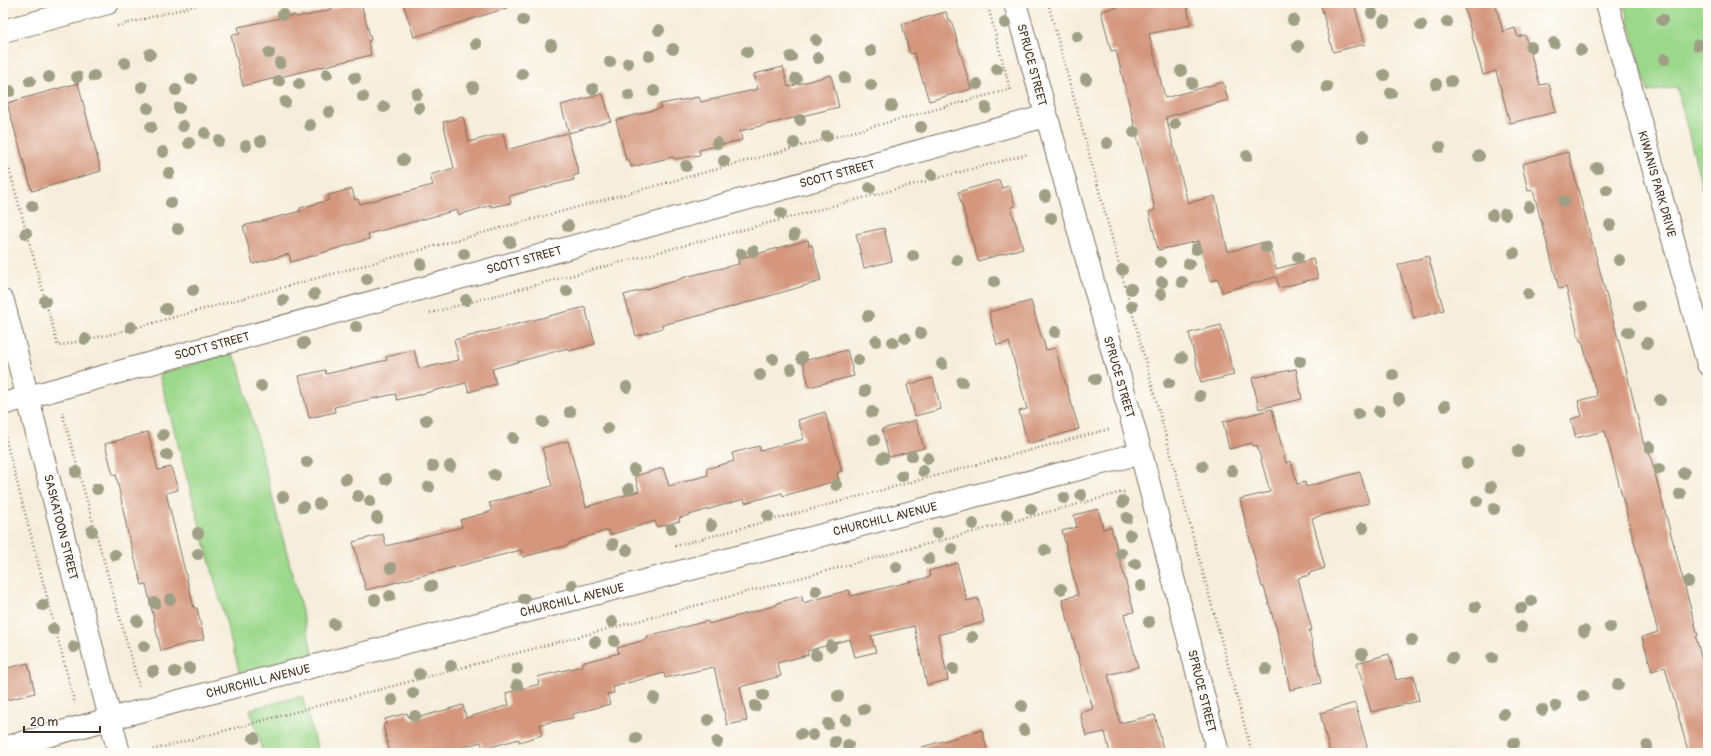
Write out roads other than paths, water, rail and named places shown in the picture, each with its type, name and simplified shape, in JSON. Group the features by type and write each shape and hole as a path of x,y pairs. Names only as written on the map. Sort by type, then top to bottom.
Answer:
{"street":[{"path":"3,31 108,3"},
{"name":"SPRUCE STREET","path":"1016,3 1046,116 1141,453 1218,753"},
{"name":"KIWANIS PARK DRIVE","path":"1607,3 1708,364"},
{"name":"SCOTT STREET","path":"3,404 1046,116"},
{"name":"SASKATOON STREET","path":"3,301 109,719 119,753"},
{"name":"CHURCHILL AVENUE","path":"3,748 109,719 1141,453"}]}
